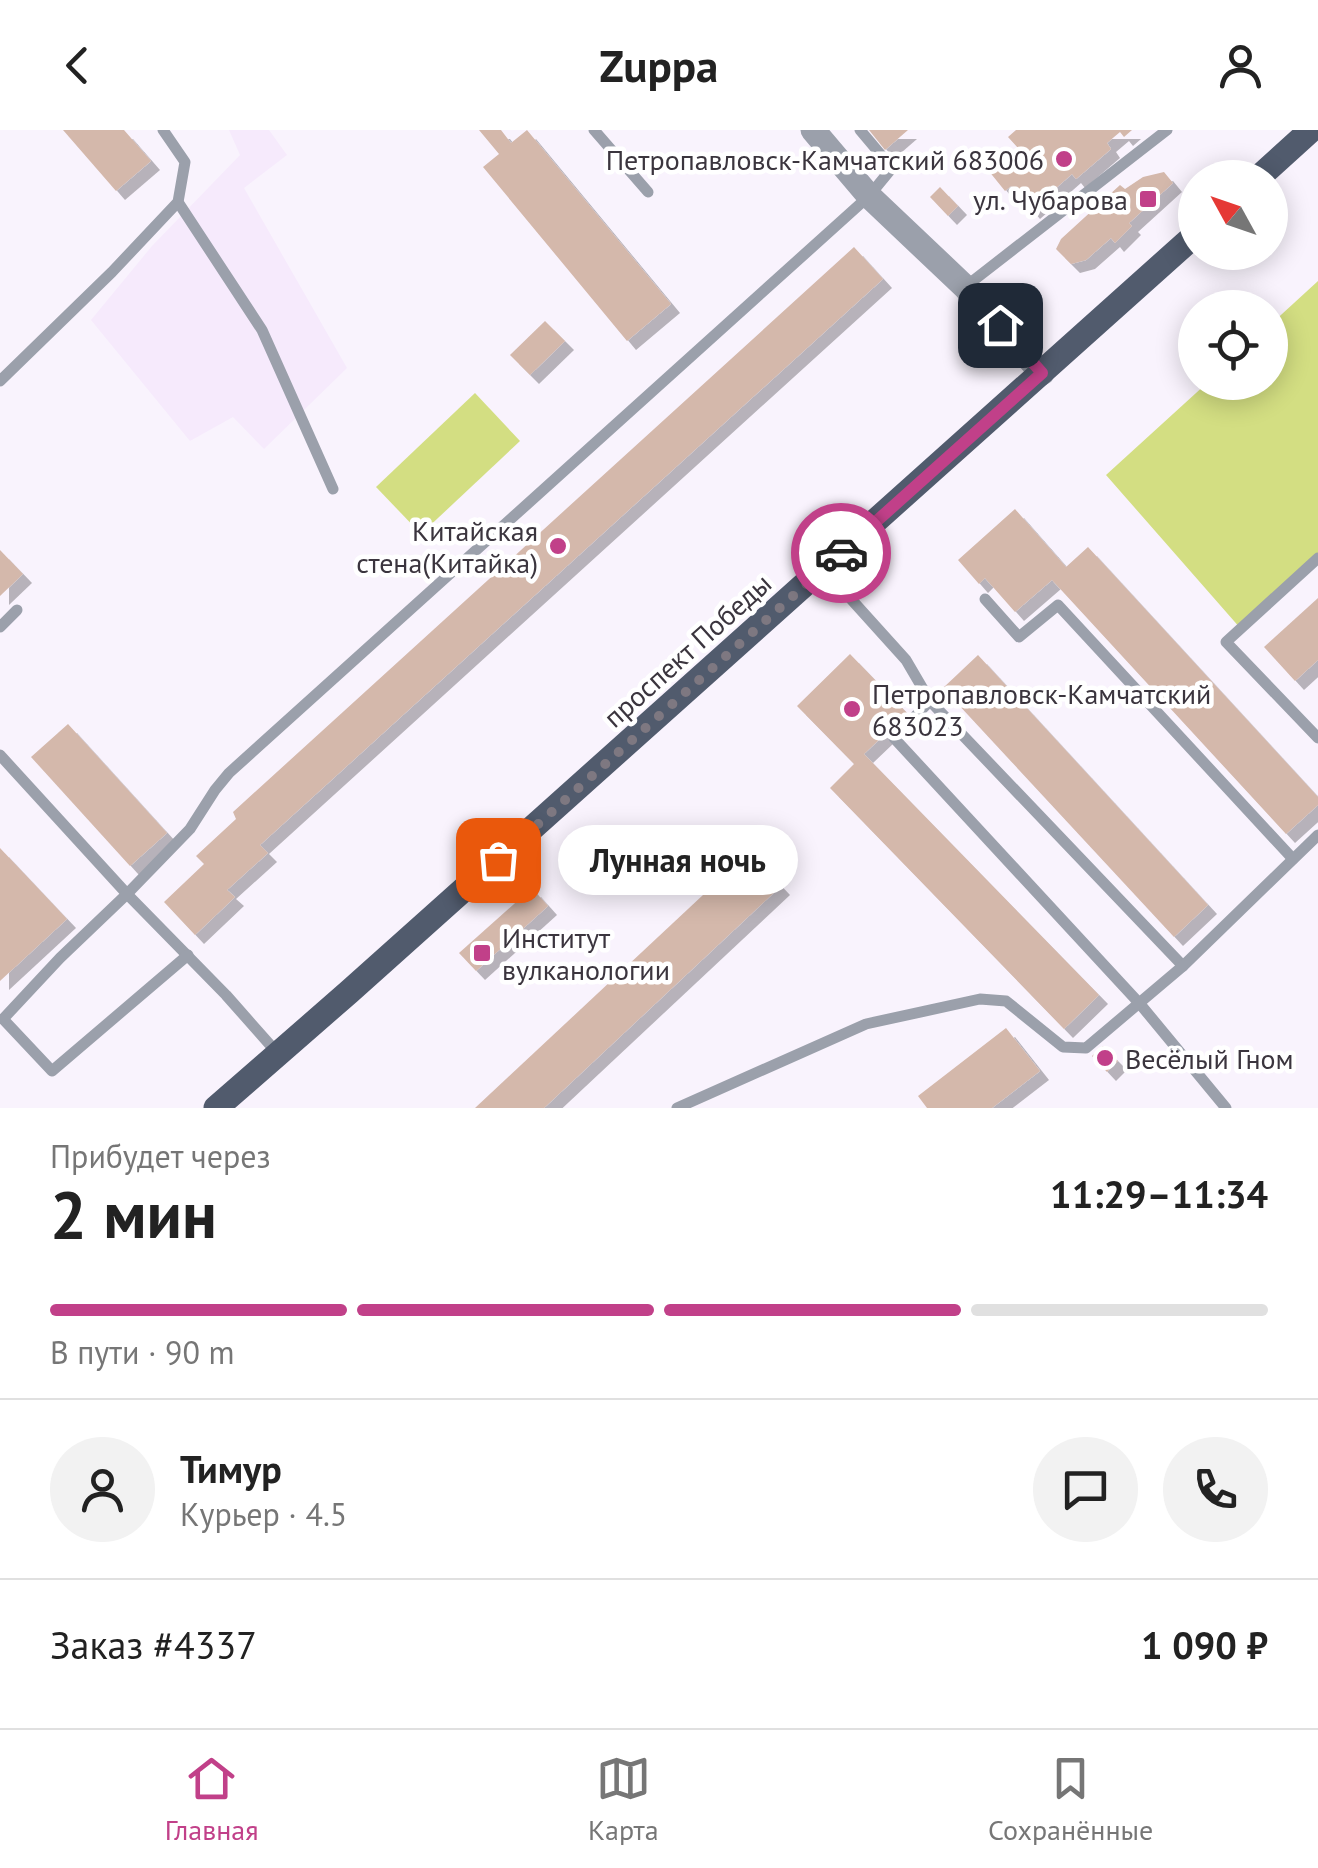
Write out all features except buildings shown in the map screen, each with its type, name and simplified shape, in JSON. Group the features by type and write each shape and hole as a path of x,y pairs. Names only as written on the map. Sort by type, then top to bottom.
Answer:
{"main road":[{"path":"1278,160 1311,130"},
{"name":"проспект Победы","path":"228,1104 278,1054 1178,250"}],"street":[{"path":"813,130 870,196 964,287 1042,373"}],"lane":[{"path":"0,381 178,202 185,162 164,130"},
{"path":"594,130 648,192"},
{"path":"188,955 52,1072 3,1019 190,828 228,774 870,196 892,168 860,130"},
{"path":"964,287 1167,130"},
{"path":"178,202 262,330 333,489"},
{"path":"1318,558 1226,642 1318,738"},
{"path":"824,568 906,660 930,701 1183,966"},
{"path":"985,599 1019,637 1058,605 1293,859"},
{"path":"0,627 17,610"},
{"path":"930,701 894,738 1140,1004 1226,1108"},
{"path":"0,755 278,1054"},
{"path":"677,1108 866,1024 980,999 1006,1001 1064,1048 1086,1048 1183,966 1318,836"}],"shaded area":[{"path":"229,130 269,130 287,155 244,188 347,368 264,449 233,417 190,441 91,320 152,246 240,155"}],"green space":[{"path":"1318,281 1318,558 1241,629 1106,475 1188,400 1288,400 1288,308"},
{"path":"475,393 520,441 421,534 376,487"}],"way so far":[{"path":"498,860 841,553"}],"place":[{"name":"Петропавловск-Камчатский 683006","path":"1064,159"},
{"name":"ул. Чубарова","path":"1148,199"},
{"name":"Китайская стена(Китайка)","path":"558,546"},
{"name":"Петропавловск-Камчатский 683023","path":"852,709"},
{"name":"Лунная ночь","path":"498,860"},
{"name":"Институт вулканологии","path":"482,953"},
{"name":"Весёлый Гном","path":"1105,1058"}],"route":[{"path":"841,553 1042,373 1000,325"}]}
